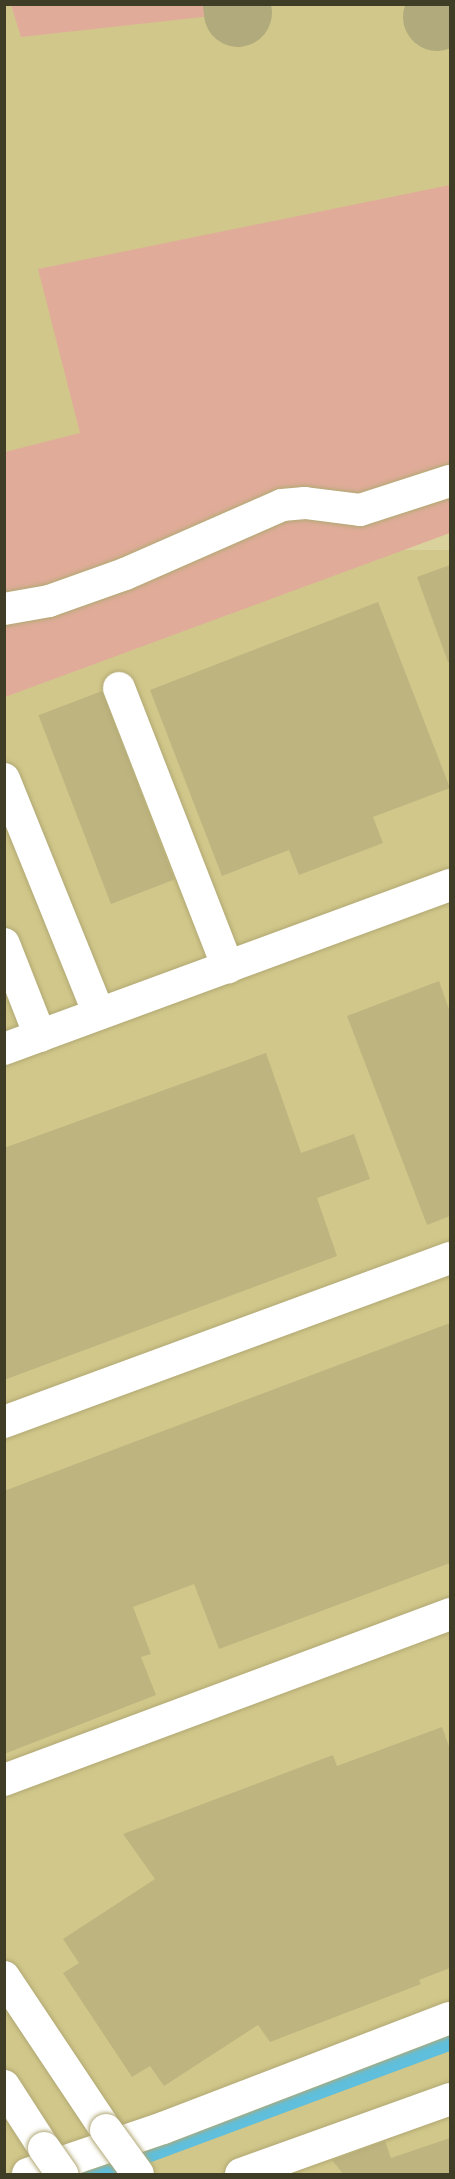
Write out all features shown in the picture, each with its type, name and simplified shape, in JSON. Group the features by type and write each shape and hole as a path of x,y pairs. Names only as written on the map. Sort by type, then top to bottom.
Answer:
{"street":[{"path":"4,609 49,601 125,574 282,505 305,503 360,510 450,481"},
{"path":"119,688 228,967"},
{"path":"4,779 99,1014"},
{"path":"4,1049 450,885"},
{"path":"7,959 40,1036"},
{"path":"4,1422 450,1258"},
{"path":"4,1780 450,1614"},
{"path":"4,1977 138,2175"},
{"path":"28,2175 163,2128 450,2018"},
{"path":"4,2086 62,2175"},
{"path":"241,2175 450,2099"}],"shaded area":[{"path":"219,4 221,15 21,37 11,5"},
{"path":"5,5 450,5 450,489 5,618"},
{"path":"450,185 450,533 5,697 5,452 80,433 38,269"},
{"path":"4,550 450,550 450,2174 4,2174"}],"building":[{"path":"450,565 450,662 448,662 417,577"},
{"path":"378,602 450,788 373,817 383,843 299,875 289,850 222,876 150,690"},
{"path":"102,691 174,880 111,904 39,715"},
{"path":"439,981 450,1012 450,1216 427,1225 347,1016"},
{"path":"266,1053 301,1153 354,1134 370,1179 317,1198 337,1256 4,1380 4,1148"},
{"path":"450,1323 450,1563 219,1649 194,1584 133,1607 151,1654 141,1657 156,1695 4,1754 4,1491"},
{"path":"442,1727 450,1749 450,1968 419,1980 421,1984 270,2042 258,2025 164,2086 150,2066 132,2077 63,1973 79,1963 63,1939 155,1879 123,1834 333,1755 337,1766"},
{"path":"450,2138 450,2175 344,2175 332,2160 385,2141 391,2158"}],"waterway":[{"path":"82,2174 450,2037"}],"taxiway":[{"path":"237,4 238,13"},
{"path":"437,17 450,11"}]}
